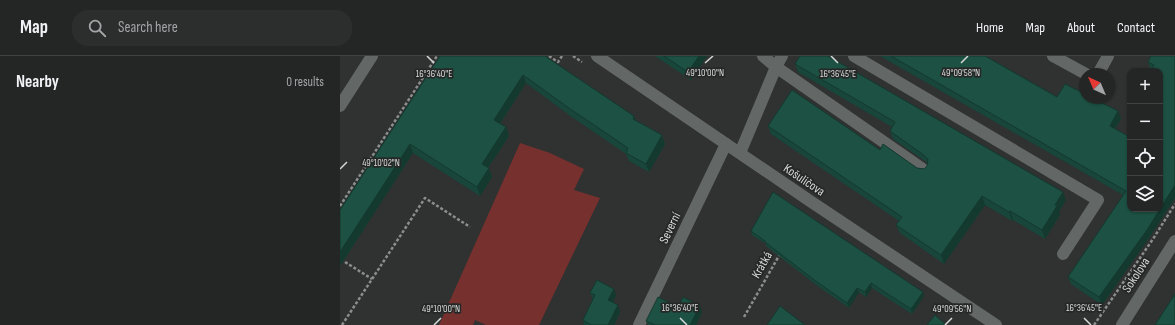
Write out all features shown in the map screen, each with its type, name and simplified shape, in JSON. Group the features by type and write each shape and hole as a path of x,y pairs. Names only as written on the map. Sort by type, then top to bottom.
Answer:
{"street":[{"path":"340,106 372,56"},
{"name":"Košuličova","path":"596,56 810,202 996,325"},
{"path":"762,56 924,170"},
{"path":"740,153 782,56"},
{"path":"854,56 1098,200 1063,254"},
{"path":"1053,56 1079,70"},
{"path":"1101,68 1108,56"},
{"name":"Severní","path":"639,325 726,144"},
{"name":"Sokolova","path":"1122,325 1175,241"}],"path":[{"path":"340,206 437,56"},
{"path":"549,56 558,62 562,56"},
{"path":"404,106 410,110"},
{"path":"342,325 425,198 470,227"},
{"path":"1094,325 1175,204"},
{"name":"Krátká","path":"744,317 782,250"},
{"path":"345,262 372,279"}],"shaded area":[{"path":"520,143 550,153 584,169 574,190 600,198 539,325 486,325 475,320 473,325 439,325"}],"building":[{"path":"440,56 545,56 634,116 633,119 662,135 646,164 626,153 628,148 523,75 494,120 506,127 482,164 489,168 477,187 410,144 340,252 340,210"},
{"path":"664,56 699,56 688,72"},
{"path":"800,56 828,56 1063,192 1055,205 1057,206 1042,230 982,196 941,255 896,225 902,217 768,126 792,90 880,150 883,144 917,168 924,169 927,166 928,159 925,156 890,131 895,122 795,64"},
{"path":"891,56 985,56 1057,97 1065,84 1079,91 1079,104 1104,104 1118,111 1110,126 1127,135 1127,212 1158,212 1099,297 1068,277 1126,191"},
{"path":"1151,56 1175,56 1175,185 1163,204 1163,68 1152,68 1154,65 1148,62"},
{"path":"773,192 923,292 911,309 871,283 865,292 857,288 847,303 751,231"},
{"path":"597,280 614,289 608,300 618,305 608,325 591,325 583,320 595,295 590,293"},
{"path":"1175,294 1175,325 1155,325"},
{"path":"658,297 678,307 683,297 700,306 690,325 655,325 646,321"},
{"path":"780,306 805,325 767,325"},
{"path":"935,315 946,325 927,325"}]}
